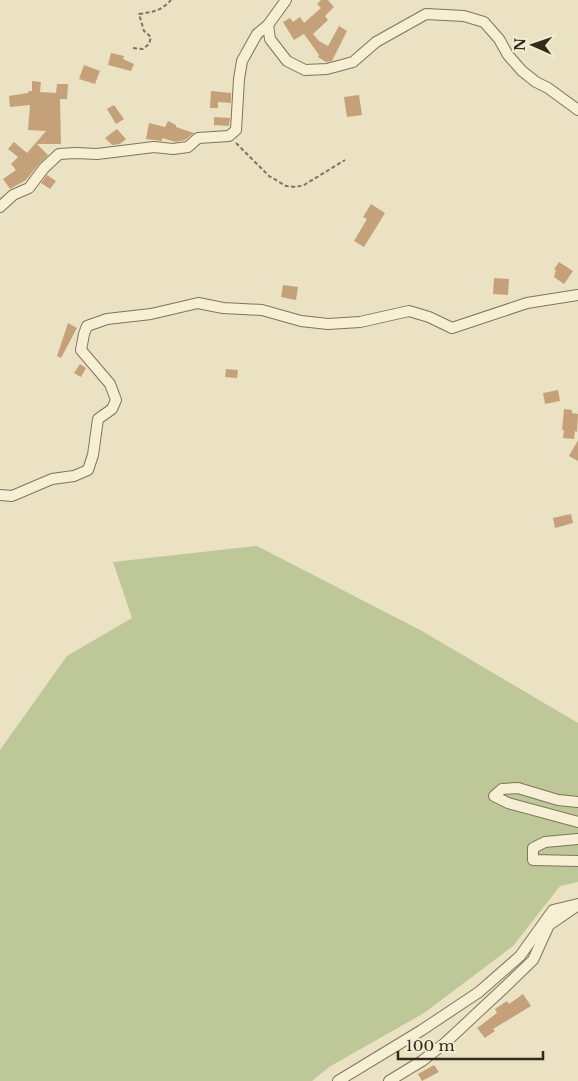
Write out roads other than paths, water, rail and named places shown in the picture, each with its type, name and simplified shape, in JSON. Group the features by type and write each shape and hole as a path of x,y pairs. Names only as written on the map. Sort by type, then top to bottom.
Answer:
{"street":[{"path":"0,207 13,196 29,188 44,168 59,154 97,154 154,147 188,148 198,138 229,136 236,130 239,78 242,61 257,34 268,25 286,0"},
{"path":"268,25 270,39 287,61 305,70 327,69 353,62 376,42 426,14 464,16 484,22 522,71 578,110"},
{"path":"0,495 12,496 52,479 74,476 88,470 93,455 98,419 112,409 116,400 110,384 81,350 87,326 107,319 151,314 198,303 223,308 262,310 301,321 328,324 360,322 409,311 429,317 452,328 526,303 578,295"},
{"path":"578,802 558,800 518,788 502,788 494,796 508,803 578,822"},
{"path":"578,839 545,842 533,848 533,860 578,861"},
{"path":"338,1081 422,1030 478,992 520,956 553,910 578,905"},
{"path":"389,1081 422,1061 445,1043 505,988 533,960 549,925 578,905"}]}
